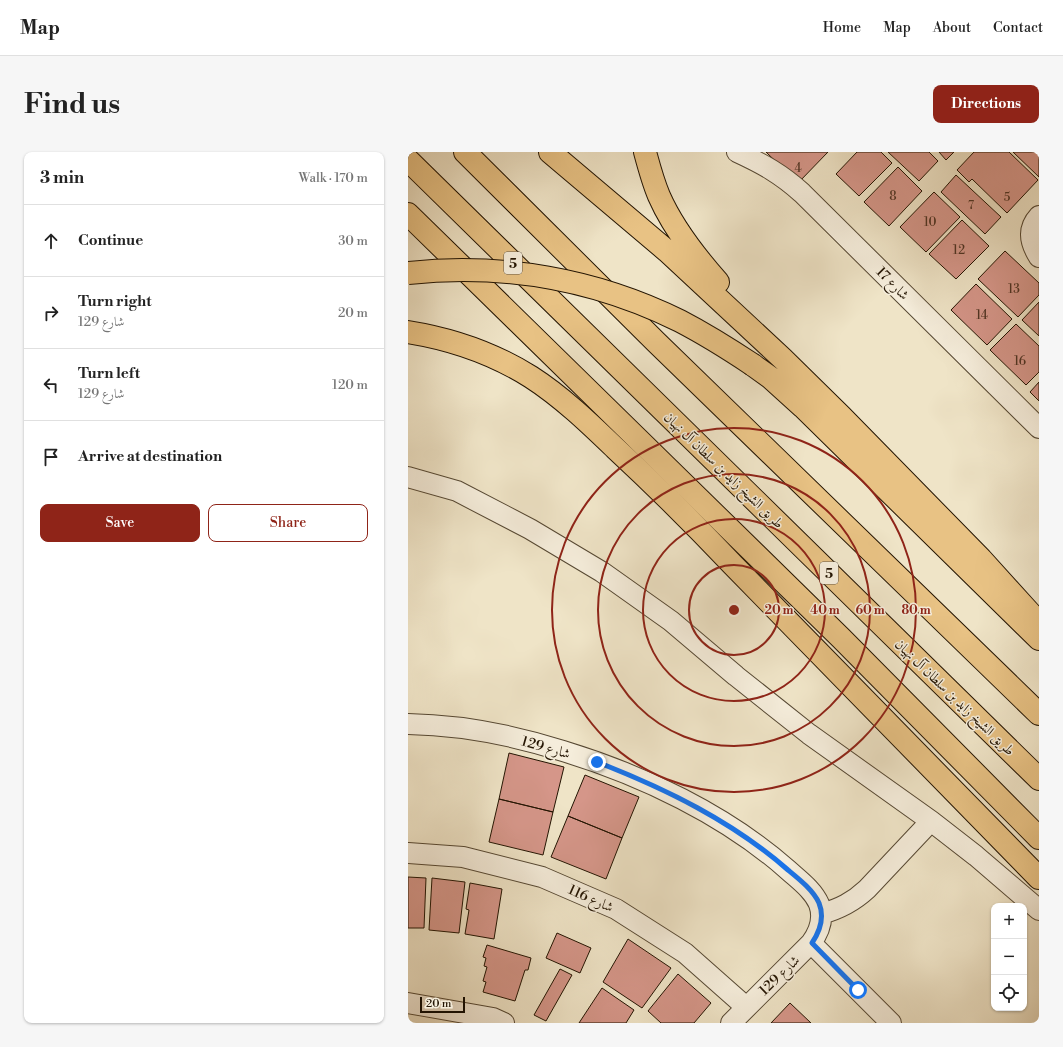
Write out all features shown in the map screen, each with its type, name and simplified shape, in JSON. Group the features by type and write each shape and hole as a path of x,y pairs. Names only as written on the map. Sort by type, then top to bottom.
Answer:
{"main road":[{"path":"465,152 662,347 1039,714"},
{"path":"550,152 666,251 783,359 955,532 1014,594 1039,623"},
{"path":"645,152 659,196 673,222 691,249 783,359"},
{"name":"طريق الشيخ زايد بن سلطان آل نهيان","path":"408,160 1039,779"},
{"path":"408,208 440,245"},
{"path":"408,214 841,638 1039,838"},
{"path":"408,273 457,270 514,272 543,276 600,289 630,299 680,321 718,342 771,378 803,407 1039,638"},
{"path":"408,332 440,338 496,357 531,377 565,403 641,472 716,547 1039,878"}],"street":[{"name":"شارع 17","path":"737,152 768,167 802,193 1039,428"},
{"path":"1039,216 1033,224 1030,237 1039,257"},
{"path":"408,477 464,494 530,529 602,572 671,621 754,691 809,734 931,821 976,856 1039,910"},
{"name":"شارع 129","path":"408,724 493,733 528,741 597,762 656,787 710,814 734,828 758,845 809,890 819,903 821,924 818,935 812,943 731,1023"},
{"path":"821,914 845,906 857,898 931,821"},
{"name":"شارع 116","path":"408,853 463,857 542,876 616,909 685,953 746,1007"},
{"path":"812,943 891,1023"},
{"path":"408,1002 493,1018 504,1023"}],"building":[{"path":"766,152 828,152 798,183"},
{"path":"857,152 881,152 892,163 859,196 836,174"},
{"path":"888,152 929,152 938,161 919,181"},
{"path":"939,152 954,152 946,160"},
{"path":"974,152 1009,152 1038,180 1007,213 972,179 969,182 957,170"},
{"path":"1013,152 1039,152 1039,177"},
{"path":"898,167 922,191 889,226 864,202"},
{"path":"956,175 1001,217 985,234 941,192"},
{"path":"934,192 960,217 926,252 900,227"},
{"path":"962,220 989,246 956,279 929,254"},
{"path":"1005,251 1039,283 1039,295 1018,317 978,279"},
{"path":"976,284 1012,319 987,345 951,310"},
{"path":"1039,302 1039,336 1022,320"},
{"path":"1016,324 1039,346 1039,372 1026,385 990,350"},
{"path":"1039,382 1039,401 1030,392"},
{"path":"509,753 564,767 553,812 499,799"},
{"path":"585,775 639,797 622,838 568,816"},
{"path":"499,799 553,812 543,855 489,842"},
{"path":"568,816 622,838 606,879 551,857"},
{"path":"408,877 426,878 424,928 408,928"},
{"path":"432,878 465,882 459,933 429,930"},
{"path":"470,883 502,889 494,939 465,934 469,910 466,909"},
{"path":"557,933 591,948 580,973 546,958"},
{"path":"628,939 671,968 642,1008 603,982"},
{"path":"487,945 531,958 528,970 525,970 515,1001 483,992 486,982 483,981 487,967 484,966 486,958 483,957"},
{"path":"560,969 572,975 546,1021 534,1015"},
{"path":"678,974 711,1003 694,1023 661,1023 648,1011"},
{"path":"602,988 634,1010 626,1023 579,1023"},
{"path":"790,1003 811,1023 771,1023"}],"route":[{"path":"597,762 656,787 710,814 734,828 774,858 806,886 819,903 821,924 818,935 812,943 858,990"}]}
